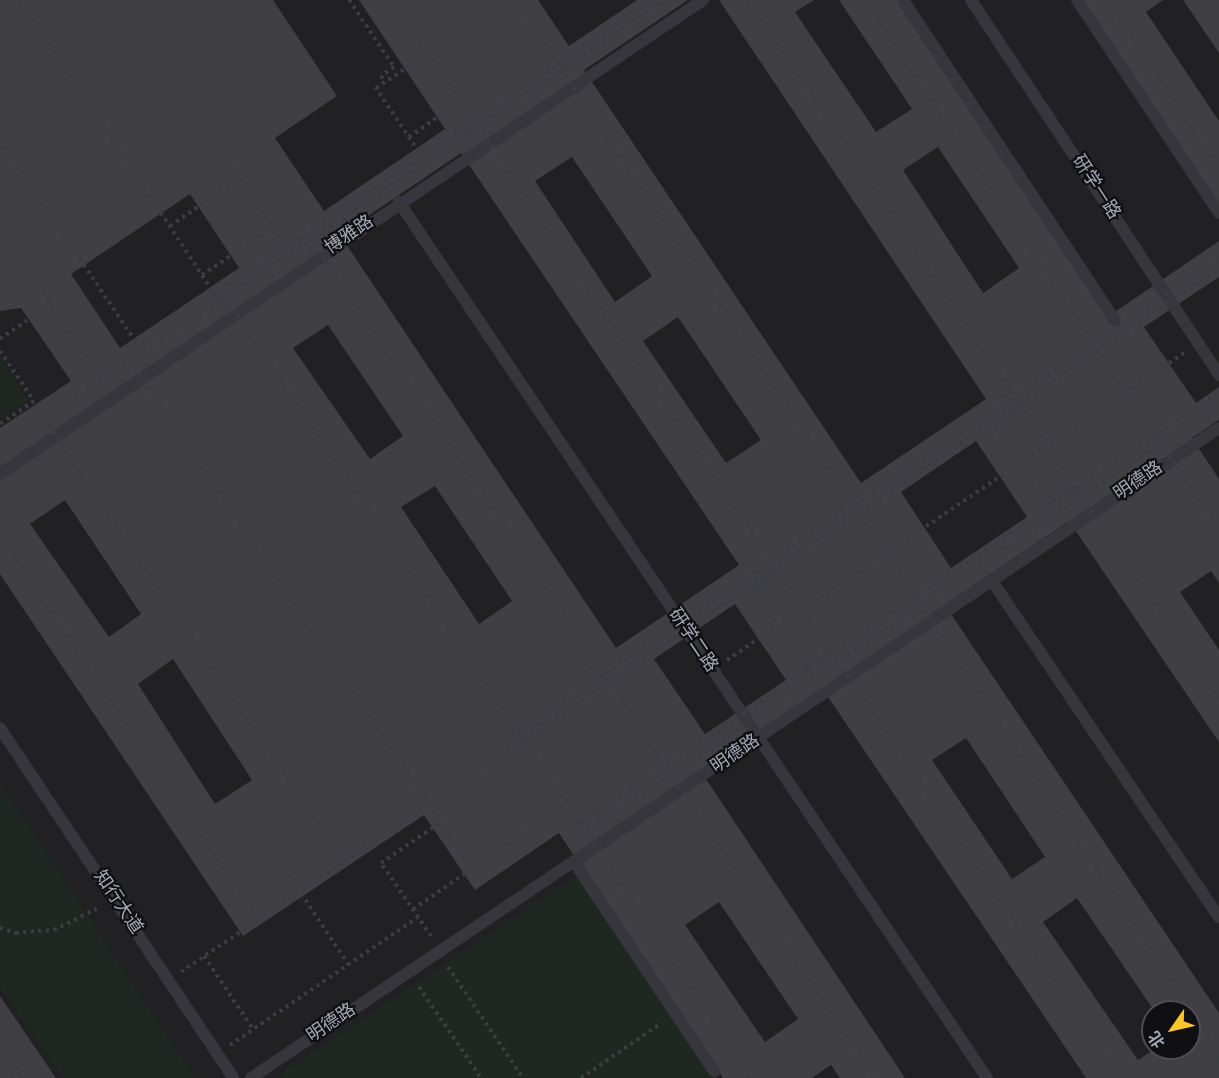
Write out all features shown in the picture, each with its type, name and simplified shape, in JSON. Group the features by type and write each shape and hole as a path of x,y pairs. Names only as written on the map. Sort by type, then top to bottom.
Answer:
{"lane":[{"name":"博雅路","path":"0,474 399,202 702,0"},
{"path":"903,0 1115,320"},
{"name":"研学一路","path":"971,0 1219,375"},
{"path":"1077,0 1219,213"},
{"name":"研学二路","path":"399,202 711,671 987,1078"},
{"name":"明德路","path":"251,1078 758,740 1219,428"},
{"path":"992,581 1219,917"},
{"name":"知行大道","path":"0,728 233,1078"},
{"path":"574,862 714,1071"}],"path":[{"path":"20,0 223,307"},
{"path":"349,0 394,67 381,76 385,82"},
{"path":"515,0 856,514 1219,1050"},
{"path":"228,310 217,294 654,0"},
{"path":"0,450 663,0"},
{"path":"748,0 1219,700"},
{"path":"864,0 1219,530"},
{"path":"1106,0 1219,168"},
{"path":"420,40 775,570 1120,1078"},
{"path":"429,53 376,88 429,168"},
{"path":"551,70 561,86"},
{"path":"409,137 460,101"},
{"path":"459,138 453,128 465,119 477,142"},
{"path":"0,140 147,359"},
{"path":"232,166 289,253"},
{"path":"170,226 240,178"},
{"path":"202,275 273,227"},
{"path":"302,237 313,253"},
{"path":"311,238 875,1078"},
{"path":"505,723 513,736 1219,259"},
{"path":"1219,268 1098,350 1022,408 994,426 1047,505 1219,392"},
{"path":"217,302 210,292 223,283 226,288"},
{"path":"44,293 102,380"},
{"path":"225,297 751,1078"},
{"path":"0,339 51,304"},
{"path":"1078,336 1086,348"},
{"path":"711,671 1198,343"},
{"path":"0,351 34,401 0,424"},
{"path":"130,361 473,868"},
{"path":"999,389 1009,401 1018,414 996,432 1022,408"},
{"path":"587,846 580,835 1219,404"},
{"path":"181,972 856,514 1022,408"},
{"path":"44,419 343,862"},
{"path":"1075,486 1043,502 1072,486 1080,498"},
{"path":"581,824 830,651 914,599 1075,486"},
{"path":"836,500 844,512"},
{"path":"0,536 258,920"},
{"path":"755,554 776,577 753,595 780,577"},
{"path":"775,570 752,588 777,626 806,668 830,651"},
{"path":"830,651 802,665 827,650 836,662"},
{"path":"589,666 598,679"},
{"path":"525,740 525,745 545,731 537,720"},
{"path":"413,909 567,804"},
{"path":"581,824 578,823 597,809 604,819"},
{"path":"441,822 381,863 523,1078"},
{"path":"289,875 348,964"},
{"path":"0,928 16,933 54,930 78,921 101,906"},
{"path":"229,1045 418,917"},
{"path":"204,956 253,1029"},
{"path":"409,972 481,1078"},
{"path":"581,1078 676,1014"},
{"path":"0,1042 24,1078"},
{"path":"11,1078 20,1072"}],"shaded area":[{"path":"0,0 1219,0 1219,1078 0,1078"},
{"path":"0,358 28,400 0,419"},
{"path":"0,783 195,1078 63,1078 0,986"},
{"path":"578,875 715,1078 275,1078"}],"building":[{"path":"0,0 273,0 337,96 275,138 324,211 445,129 359,0 538,0 569,46 637,0 688,0 584,70 861,483 986,399 719,0 814,0 795,12 876,132 912,109 839,0 899,0 1109,316 1219,241 1219,277 1144,327 1196,403 1219,387 1219,420 1192,438 1219,479 1219,583 1211,571 1180,592 1219,650 1219,742 1069,521 945,605 1219,1013 1219,1078 1086,1078 822,688 700,770 905,1078 840,1078 831,1065 812,1078 723,1078 559,833 475,890 424,815 243,936 0,574 0,428 71,381 21,308 0,311","holes":["938,147 1019,268 983,293 903,170","461,153 739,565 616,648 340,235","572,157 652,276 615,302 535,181","190,194 239,268 120,348 71,274","678,317 761,440 726,463 643,341","328,325 403,436 370,459 293,348","976,441 1027,517 951,568 901,492","435,486 512,601 479,624 401,507","65,500 141,614 109,637 30,524","735,604 786,680 705,734 654,659","173,659 252,780 215,804 138,684","966,738 1045,857 1012,879 932,760","1077,898 1147,1000 1201,1000 1201,1060 1141,1060 1141,1058 1138,1060 1043,922","719,902 798,1019 765,1042 685,925"]},
{"path":"1083,0 1163,0 1146,12 1219,121 1219,205"},
{"path":"1183,0 1219,0 1219,53"},
{"path":"0,996 56,1078 0,1078"}]}
